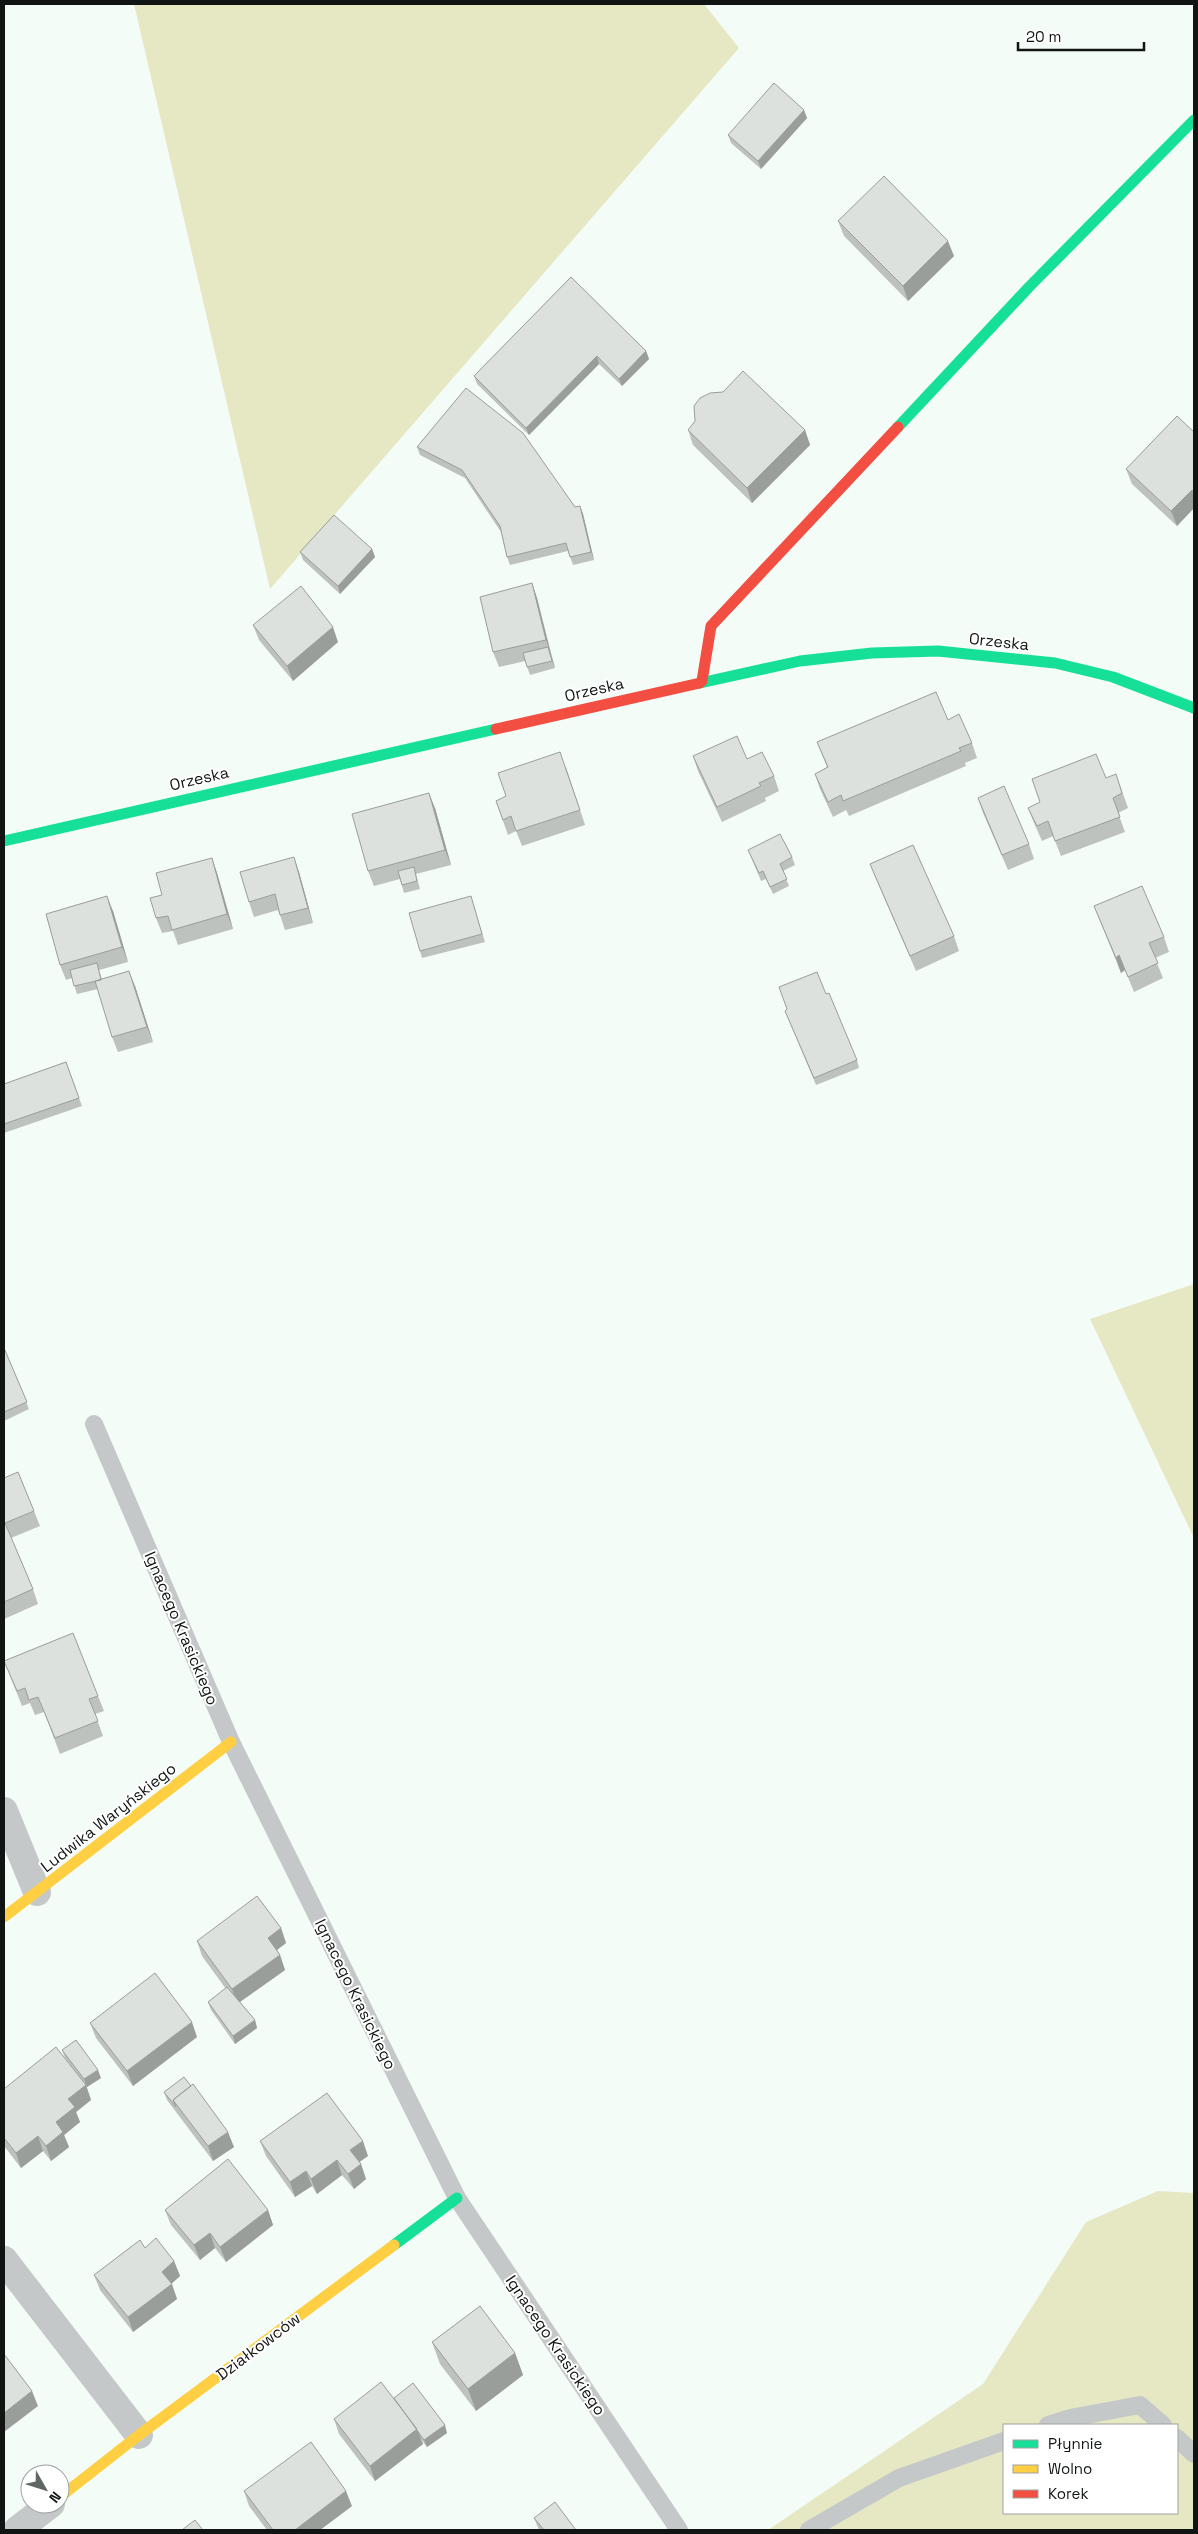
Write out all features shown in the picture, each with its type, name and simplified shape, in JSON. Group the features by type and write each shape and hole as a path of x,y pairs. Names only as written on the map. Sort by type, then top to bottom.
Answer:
{"street":[{"path":"702,681 711,626 1030,286 1194,120"},
{"name":"Orzeska","path":"4,841 800,660 872,653 938,650 1056,664 1113,677 1194,708"},
{"name":"Ludwika Waryńskiego","path":"4,1917 231,1742"},
{"path":"4,1811 37,1892"},
{"name":"Działkowców","path":"70,2489 139,2435 457,2198"},
{"path":"4,2260 139,2435"},
{"path":"17,2530 38,2514"}],"lane":[{"name":"Ignacego Krasickiego","path":"94,1424 231,1742 457,2198 679,2530"},
{"path":"1051,2424 1070,2418 1140,2405 1161,2424"},
{"path":"1178,2439 1194,2454"},
{"path":"809,2530 899,2478 1003,2441"}],"green space":[{"path":"134,4 704,4 739,48 270,589"},
{"path":"1194,1284 1194,1538 1090,1319"},
{"path":"1158,2191 1194,2193 1194,2530 768,2530 983,2384 1086,2222"}],"building":[{"path":"774,83 804,110 758,161 728,135"},
{"path":"884,176 948,241 903,286 838,221"},
{"path":"571,277 646,351 619,379 597,356 526,428 474,376"},
{"path":"743,371 805,430 747,488 688,430 695,421 694,406 700,398 710,393 723,392"},
{"path":"466,388 523,433 575,507 580,506 591,552 570,557 566,543 507,557 500,526 462,470 417,447"},
{"path":"1177,416 1194,432 1194,492 1192,490 1171,511 1126,469"},
{"path":"334,515 372,549 338,586 300,552"},
{"path":"532,583 546,640 493,652 480,597"},
{"path":"301,586 333,627 287,666 253,625"},
{"path":"548,647 552,661 527,667 523,653"},
{"path":"936,692 948,720 959,714 972,743 959,748 961,751 843,801 841,795 828,802 815,774 828,767 817,742"},
{"path":"737,736 747,759 762,752 774,776 759,783 761,786 717,807 693,756"},
{"path":"560,752 580,810 516,831 511,816 503,820 496,801 506,796 498,773"},
{"path":"1096,754 1106,778 1116,774 1122,793 1113,798 1120,817 1055,841 1048,821 1037,826 1028,808 1040,802 1032,779"},
{"path":"1004,786 1029,844 1002,855 978,798"},
{"path":"429,793 445,850 368,871 352,814"},
{"path":"780,834 792,857 780,864 787,879 770,887 763,871 759,873 748,850"},
{"path":"913,845 954,936 910,956 870,864"},
{"path":"294,857 308,908 280,915 275,894 249,902 240,872"},
{"path":"212,858 227,914 172,930 168,916 156,918 150,898 162,895 156,873"},
{"path":"414,867 417,881 402,885 398,871"},
{"path":"1142,886 1164,937 1149,943 1158,963 1128,977 1119,955 1116,958 1094,906"},
{"path":"107,896 122,947 60,965 46,914"},
{"path":"471,896 482,934 420,951 409,913"},
{"path":"97,963 101,980 74,986 70,970"},
{"path":"129,971 147,1027 112,1037 95,981"},
{"path":"817,972 826,994 829,993 857,1060 814,1078 785,1011 787,1009 779,987"},
{"path":"66,1062 79,1098 4,1124 4,1084"},
{"path":"4,1348 27,1402 4,1412"},
{"path":"18,1472 34,1511 5,1523 33,1589 4,1602 4,1478"},
{"path":"73,1633 98,1696 89,1699 98,1721 55,1738 38,1697 29,1700 25,1688 17,1691 4,1661"},
{"path":"257,1896 281,1928 268,1938 280,1955 232,1989 197,1941"},
{"path":"155,1973 192,2022 127,2071 90,2023"},
{"path":"227,1987 255,2020 233,2036 208,2002"},
{"path":"76,2040 98,2070 84,2079 62,2050"},
{"path":"56,2047 86,2085 68,2099 75,2107 56,2122 63,2132 46,2146 38,2136 16,2153 4,2138 4,2089"},
{"path":"184,2077 191,2086 173,2100 176,2107 164,2092"},
{"path":"193,2084 228,2132 208,2146 173,2100"},
{"path":"327,2093 363,2141 350,2150 361,2164 348,2174 337,2160 311,2179 306,2171 290,2182 260,2141"},
{"path":"228,2159 268,2210 220,2247 210,2233 194,2245 165,2210"},
{"path":"156,2238 174,2261 162,2272 172,2284 128,2317 94,2275 140,2240 145,2248"},
{"path":"480,2306 515,2353 468,2389 432,2342"},
{"path":"4,2354 32,2391 4,2413"},
{"path":"381,2382 417,2429 370,2466 334,2419"},
{"path":"413,2383 445,2425 424,2440 394,2398"},
{"path":"311,2442 346,2491 295,2530 273,2530 244,2491"},
{"path":"555,2502 576,2530 544,2530 534,2518"},
{"path":"195,2520 203,2530 182,2530"}],"traffic: fast":[{"path":"898,427 1030,286 1194,120"},
{"path":"700,683 800,661 872,653 938,651 1055,663 1113,677 1194,708"},
{"path":"4,841 496,729"},
{"path":"394,2245 457,2198"}],"traffic: slow":[{"path":"4,1917 231,1742"},
{"path":"70,2489 139,2435 394,2245"}],"traffic: jam":[{"path":"702,681 711,626 898,427"},
{"path":"496,729 700,683"}]}
